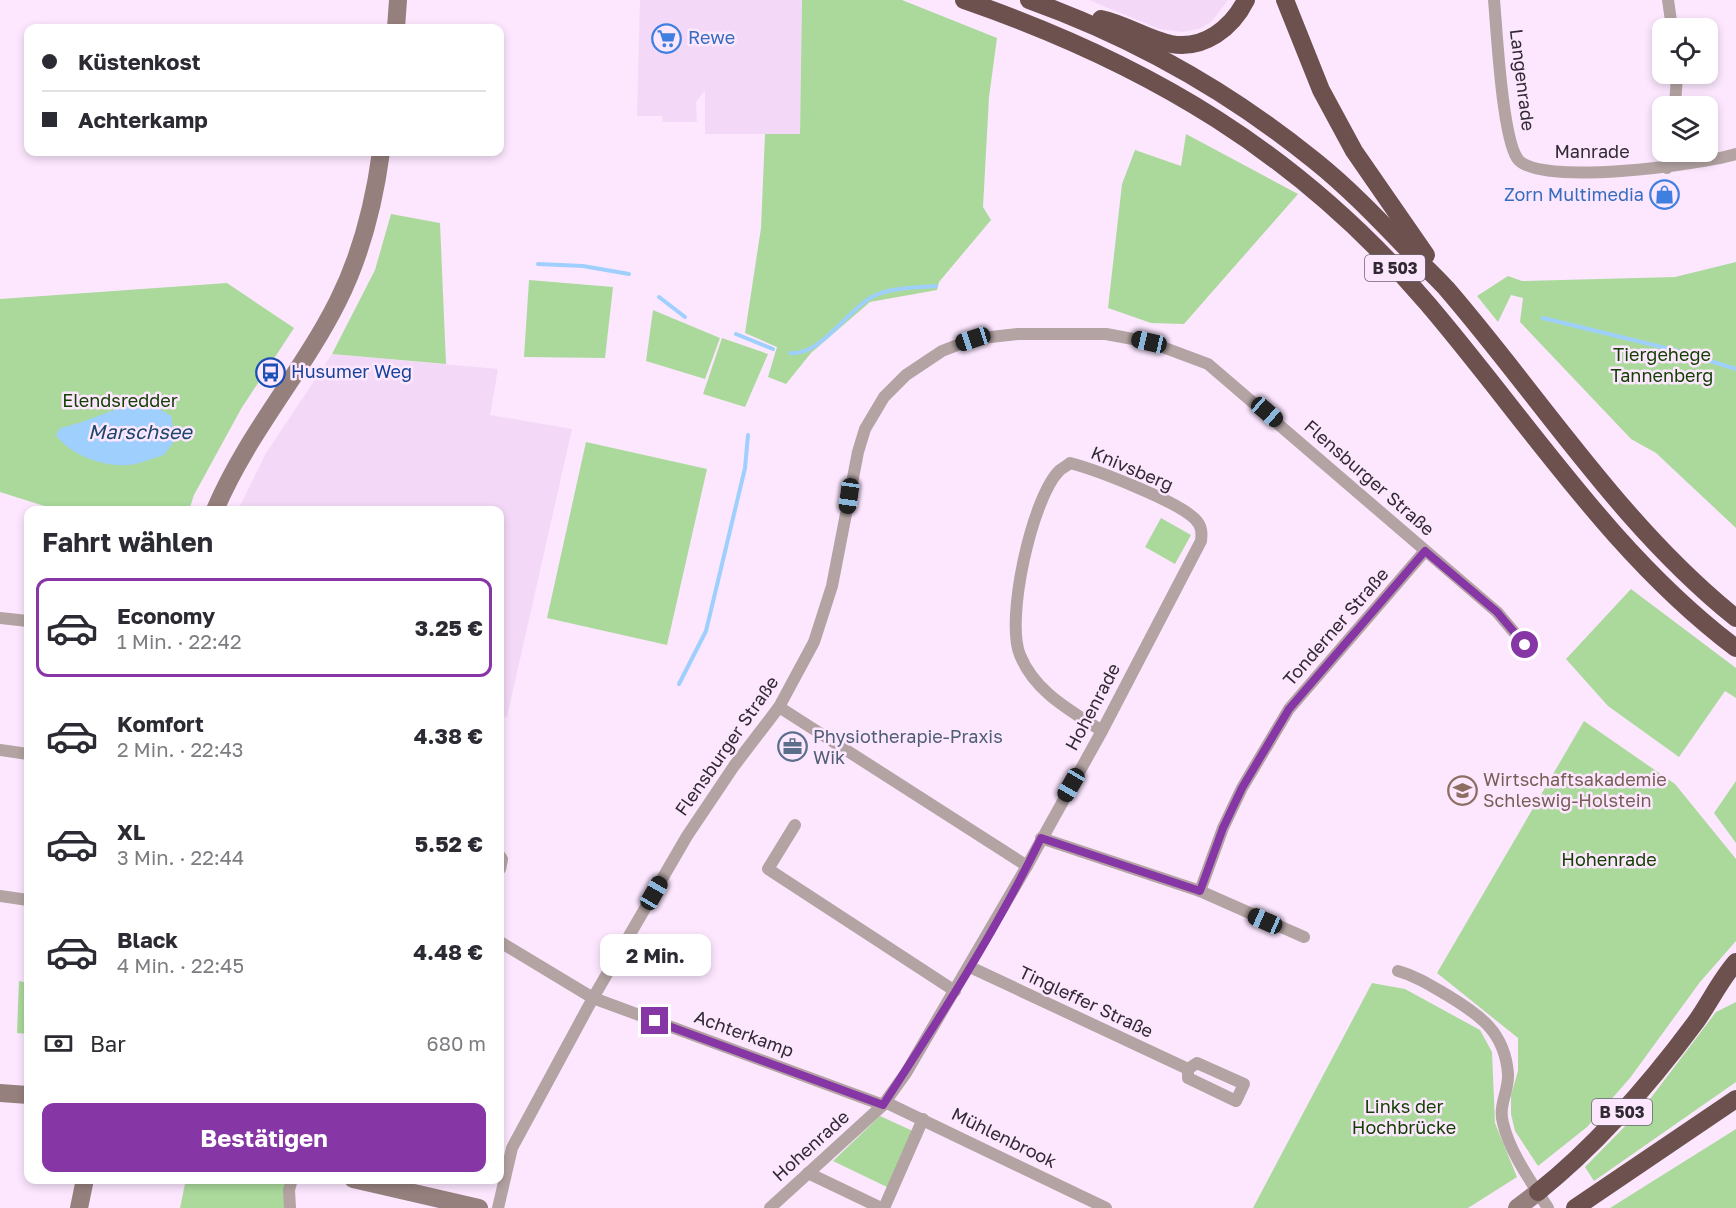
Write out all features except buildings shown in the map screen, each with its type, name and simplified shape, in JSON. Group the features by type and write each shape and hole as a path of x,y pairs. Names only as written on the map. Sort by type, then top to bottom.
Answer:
{"highway":[{"name":"B 503","path":"964,0 1051,33 1137,71 1188,99 1257,145 1306,184 1377,249 1427,303 1604,521 1672,592 1736,648"},
{"name":"B 503","path":"1029,0 1142,49 1199,80 1264,123 1316,162 1354,196 1444,285 1624,507 1690,579 1736,618"},
{"path":"1058,11 1105,20 1172,44 1186,44 1206,41 1218,33 1236,17 1246,0"},
{"path":"1285,0 1321,90 1354,151 1444,285"},
{"name":"B 503","path":"1538,1192 1596,1141 1653,1077 1703,1012 1736,962"},
{"path":"1703,1012 1736,988"},
{"name":"B 503","path":"1575,1208 1736,1099"}],"main road":[{"path":"396,24 398,0"},
{"path":"217,506 246,449 325,324 344,288 369,219 380,156"},
{"path":"0,1093 24,1095"},
{"path":"79,1208 84,1184"},
{"path":"375,1184 479,1208"},
{"path":"1517,1208 1538,1192"}],"street":[{"name":"Langenrade","path":"1494,0 1509,130 1520,162"},
{"path":"1668,0 1671,18"},
{"name":"Manrade","path":"1520,162 1546,170 1597,172 1667,168 1736,154"},
{"path":"1667,162 1667,168"},
{"name":"Flensburger Straße","path":"504,1182 512,1148 593,998 687,836 734,766 779,707 814,642 832,586 844,535 852,476 866,429 873,413 906,375 925,360 973,339 1028,333 1106,334 1149,342 1208,364 1497,612 1525,645"},
{"name":"Knivsberg","path":"1102,731 1046,692 1030,674 1019,653 1016,623 1020,575 1029,536 1043,499 1058,472 1070,463 1092,469 1180,510 1195,519 1202,531"},
{"name":"Hohenrade","path":"770,1208 884,1103 911,1065 1027,866 1102,731 1201,541 1202,531"},
{"name":"Tonderner Straße","path":"1200,891 1223,828 1242,788 1289,709 1425,551"},
{"path":"0,618 24,621"},
{"path":"779,707 1027,866"},
{"path":"0,750 24,753"},
{"path":"795,825 768,869 955,991"},
{"path":"1041,838 1200,891 1304,937"},
{"path":"0,896 24,899"},
{"name":"Achterkamp","path":"504,944 593,998 884,1103"},
{"name":"Tingleffer Straße","path":"969,967 1188,1069"},
{"path":"1398,971 1416,976 1479,1015 1499,1039 1508,1076 1501,1106 1503,1124 1516,1155 1548,1208"},
{"name":"Mühlenbrook","path":"884,1103 923,1119 1106,1208"},
{"path":"808,1173 882,1208 923,1119"},
{"path":"290,1208 291,1184"},
{"name":"Flensburger Straße","path":"498,1208 504,1184"}],"shaded area":[{"path":"640,0 802,0 800,134 705,134 705,90 696,102 697,122 663,122 662,116 637,116"},
{"path":"1089,0 1228,0 1211,22 1199,29 1182,32 1159,29"},
{"path":"332,354 498,369 490,415 572,429 507,717 504,717 504,506 240,506 266,453"}],"green space":[{"path":"802,0 902,0 997,38 989,97 983,207 991,220 939,282 937,290 870,302 811,353 786,384 768,377 777,347 745,333 761,228 765,134 800,134"},
{"path":"1186,134 1298,194 1184,324 1151,323 1108,308 1122,184 1135,150 1181,166"},
{"path":"391,214 440,223 446,364 332,354 375,270"},
{"name":"Tiergehege Tannenberg","path":"1736,262 1736,528 1656,453 1631,439 1520,322 1523,298 1511,295 1498,322 1477,296 1508,276 1522,281 1675,277"},
{"path":"529,280 613,287 605,358 524,357"},
{"name":"Elendsredder","path":"227,283 294,328 241,409 194,495 190,506 44,506 0,492 0,299"},
{"path":"653,310 720,338 705,379 646,361"},
{"path":"722,338 768,354 745,407 703,394"},
{"path":"586,442 707,469 667,645 547,618"},
{"path":"1161,518 1191,535 1175,564 1145,547"},
{"path":"1631,589 1736,668 1736,698 1725,691 1679,757 1608,706 1566,659"},
{"name":"Hohenrade","path":"1584,721 1675,784 1736,859 1736,941 1700,982 1630,1078 1587,1127 1538,1166 1515,1131 1511,1114 1511,1095 1518,1071 1518,1038 1437,973"},
{"path":"1736,781 1736,843 1714,813"},
{"path":"19,981 24,982 24,1034 17,1033"},
{"name":"Links der Hochbrücke","path":"1372,983 1405,989 1480,1030 1492,1052 1495,1123 1517,1177 1468,1208 1253,1208"},
{"path":"1736,1002 1736,1082 1594,1181 1585,1167 1644,1107 1716,1012"},
{"path":"880,1116 915,1132 889,1188 833,1161"},
{"path":"1736,1129 1736,1208 1610,1208"},
{"path":"185,1184 291,1184 290,1208 180,1208"}],"water":[{"name":"Marschsee","path":"148,402 171,416 175,440 164,455 133,464 108,464 78,454 56,435 60,428 137,403"}],"waterway":[{"path":"538,264 583,266 629,274"},
{"path":"790,353 801,352 823,340 872,297 895,290 936,286"},
{"path":"659,297 685,317"},
{"path":"1543,318 1678,351 1736,369"},
{"path":"736,334 773,349"},
{"path":"679,684 706,631 745,468 748,435"}],"place":[{"name":"Rewe","path":"667,38"},
{"name":"Zorn Multimedia","path":"1665,195"},
{"name":"Husumer Weg","path":"270,372"},
{"name":"Physiotherapie-Praxis Wik","path":"792,747"},
{"name":"Wirtschaftsakademie Schleswig-Holstein","path":"1462,790"}],"route":[{"path":"655,1021 883,1105 921,1049 1041,838 1200,891 1223,828 1242,788 1289,709 1425,551 1497,612 1525,645"}]}
